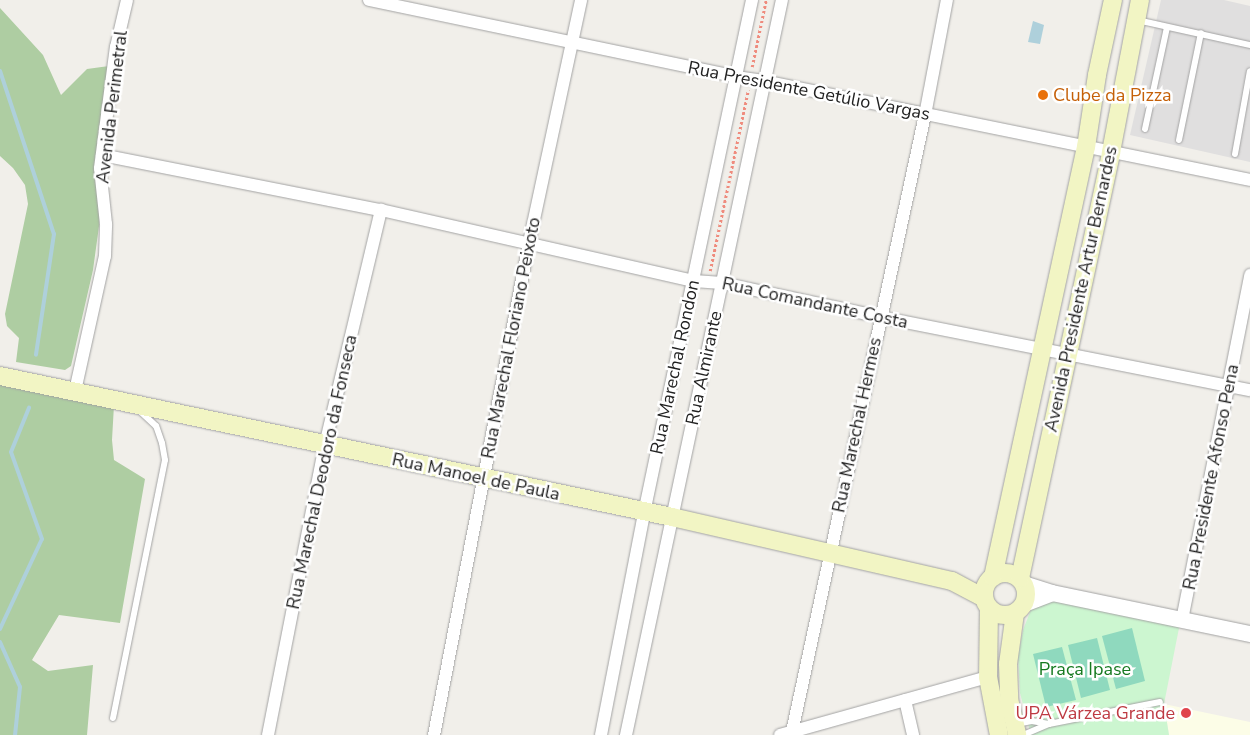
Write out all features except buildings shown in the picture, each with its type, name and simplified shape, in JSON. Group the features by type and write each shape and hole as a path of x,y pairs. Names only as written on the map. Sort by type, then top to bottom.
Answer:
{"main road":[{"name":"Avenida Presidente Artur Bernardes","path":"999,735 988,677 989,591 1044,348 1086,147 1097,75 1112,0"},
{"name":"Avenida Presidente Artur Bernardes","path":"1022,581 1111,152 1140,0"},
{"name":"Rua Manoel de Paula","path":"0,376 644,513 672,517 989,591"},
{"path":"1018,731 1009,700 1008,664 1020,609 1027,590 1022,581 1007,573 989,591 1001,615 1020,609"}],"street":[{"name":"Avenida Perimetral","path":"75,391 105,256 106,224 100,168 116,47 127,0"},
{"name":"Rua Presidente Getúlio Vargas","path":"369,0 417,5 572,43 1250,180"},
{"name":"Rua Marechal Floriano Peixoto","path":"434,735 529,243 581,0"},
{"name":"Rua Marechal Rondon","path":"601,735 644,513 752,0"},
{"name":"Rua Almirante","path":"626,735 782,0"},
{"name":"Rua Marechal Hermes","path":"788,734 830,553 925,115 947,0"},
{"name":"Rua Comandante Costa","path":"102,155 381,210 694,281 722,283 1250,390"},
{"name":"Rua Marechal Deodoro da Fonseca","path":"268,735 325,445 381,210"},
{"name":"Rua Presidente Afonso Pena","path":"1182,620 1250,275"},
{"path":"1022,581 1052,593 1250,634"},
{"path":"1020,609 1052,593"},
{"path":"788,734 988,677"},
{"path":"905,700 913,735"}],"lane":[{"path":"1136,20 1250,45"},
{"path":"1145,129 1167,27"},
{"path":"1179,140 1201,33"},
{"path":"1236,154 1250,71"},
{"path":"113,718 165,460 156,426 134,405"},
{"path":"1018,731 1160,702"},
{"path":"1018,731 1032,721 1049,724"}],"shaded area":[{"path":"1161,0 1224,0 1250,6 1250,162 1130,135"},
{"name":"UPA Várzea Grande","path":"1164,704 1250,722 1250,735 1169,735"}],"green space":[{"path":"0,8 43,55 61,95 87,69 109,66 100,219 93,270 71,366 65,370 16,362 19,338 7,326 5,314 28,204 25,185 13,168 0,156"},
{"path":"0,383 114,405 112,440 114,460 145,479 120,623 59,615 32,660 48,671 93,665 87,735 0,735"},
{"name":"Praça Ipase","path":"1044,592 1180,623 1164,704 1169,735 1031,735 1020,693 1018,657 1023,630 1034,602"},
{"path":"1132,628 1145,681 1116,689 1102,636"},
{"path":"1097,638 1110,690 1081,698 1068,645"},
{"path":"1062,647 1076,700 1046,707 1033,654"}],"water":[{"path":"1033,21 1044,25 1040,44 1028,42"}],"waterway":[{"path":"0,71 54,234 36,355"},
{"path":"0,629 42,539 11,452 29,408"},
{"path":"0,642 20,687 15,735"}],"place":[{"name":"Clube da Pizza","path":"1043,95"},
{"name":"UPA Várzea Grande","path":"1186,713"}]}
